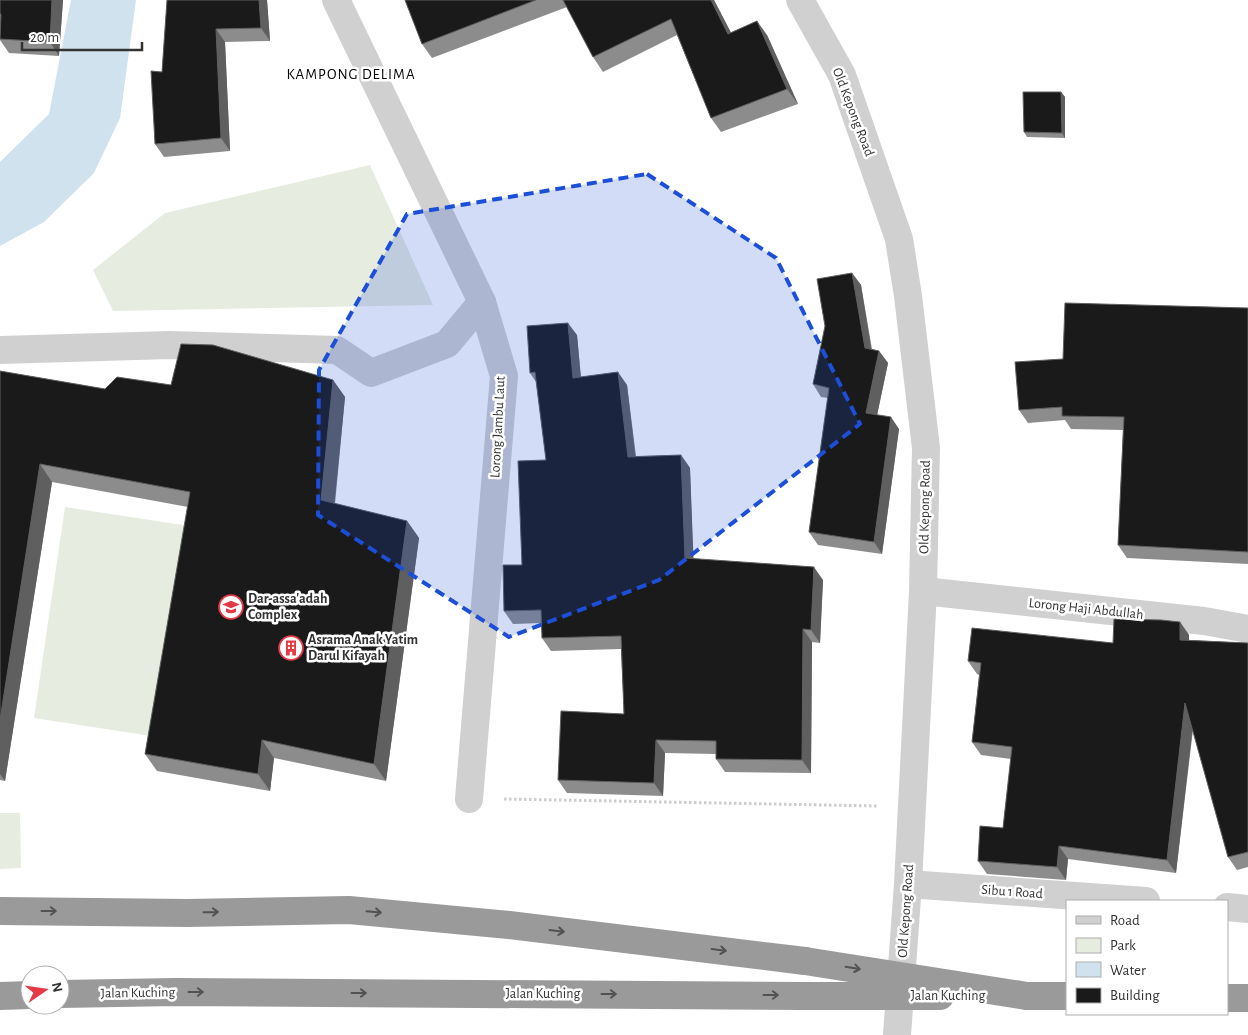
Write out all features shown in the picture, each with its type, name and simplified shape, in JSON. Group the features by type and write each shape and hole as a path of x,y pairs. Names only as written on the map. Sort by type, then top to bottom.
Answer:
{"highway":[{"path":"0,911 187,913 349,910 509,925 805,961 1027,996 1066,996"},
{"name":"Jalan Kuching","path":"70,994 186,992 1027,996"},
{"path":"1228,998 1248,998"}],"street":[{"name":"Lorong Jambu Laut","path":"336,0 482,302 504,376 469,799"},
{"name":"Old Kepong Road","path":"800,0 842,75 899,239 908,296 926,448 923,591 908,884 897,1035"},
{"path":"0,350 170,345 337,350 371,373 447,344 482,302"},
{"name":"Lorong Haji Abdullah","path":"923,591 1204,621 1248,629"},
{"name":"Sibu 1 Road","path":"908,884 1132,900"},
{"path":"1228,907 1248,908"}],"path":[{"path":"469,799 912,807"}],"highlighted area":[{"path":"647,174 776,258 860,424 659,580 509,637 318,515 319,370 407,214"}],"green space":[{"path":"370,165 433,305 113,311 93,270 165,213"},
{"path":"65,507 189,526 158,737 34,718"},
{"path":"0,813 20,813 21,868 0,869"}],"water":[{"path":"71,0 136,0 120,118 94,173 44,222 0,246 0,162 49,114"}],"building":[{"path":"0,0 52,0 50,42 0,39"},
{"path":"167,0 259,0 261,28 216,29 221,138 155,144 151,71 162,72"},
{"path":"405,0 536,0 422,44"},
{"path":"563,0 711,0 728,34 757,21 787,89 711,118 671,19 593,57"},
{"path":"1023,92 1061,92 1062,133 1024,132"},
{"path":"852,273 865,348 879,351 866,413 891,417 874,542 809,532 829,388 813,384 825,326 817,279"},
{"path":"1065,303 1248,308 1248,552 1118,545 1124,417 1062,416 1062,407 1019,410 1015,362 1063,359"},
{"path":"568,323 573,378 618,372 628,457 681,455 685,558 814,567 811,630 803,629 802,760 716,759 716,741 656,740 654,783 558,780 561,711 624,714 621,636 542,638 541,610 504,611 503,565 522,565 518,461 546,460 535,372 530,373 527,326"},
{"name":"Asrama Anak Yatim Darul Kifayah","path":"181,344 213,345 333,380 321,500 407,521 374,764 262,740 258,774 145,754 190,492 40,464 0,720 0,371 105,389 117,377 171,385"},
{"path":"1114,619 1180,622 1180,640 1248,643 1248,852 1228,857 1185,703 1167,860 1059,846 1057,867 978,861 980,826 1003,828 1012,747 972,742 981,663 968,661 972,628 1113,643"}],"place":[{"name":"Dar-assa'adah Complex","path":"231,607"},
{"name":"Asrama Anak Yatim Darul Kifayah","path":"291,648"}],"district":[{"name":"KAMPONG DELIMA","path":"351,74"}]}
